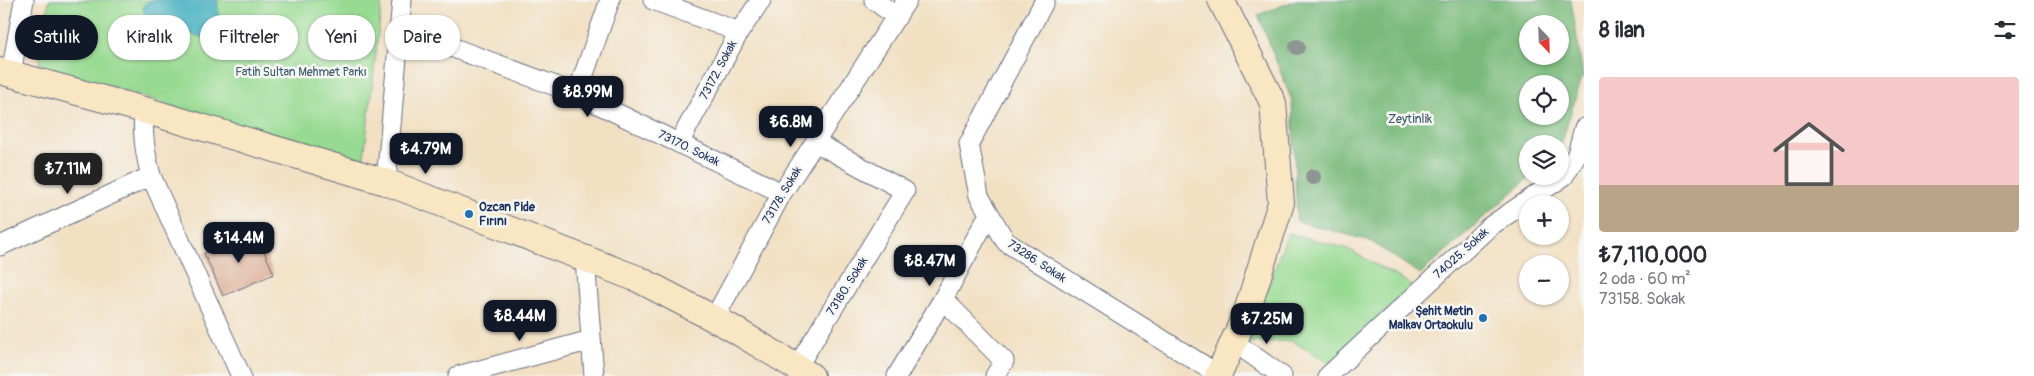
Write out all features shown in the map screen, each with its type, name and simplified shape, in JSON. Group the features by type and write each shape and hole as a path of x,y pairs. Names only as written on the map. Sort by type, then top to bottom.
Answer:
{"main road":[{"path":"1218,375 1246,314 1280,203 1273,103 1227,2"},
{"path":"6,73 144,110 386,182 638,279 714,319 804,372"}],"street":[{"path":"6,73 24,0"},
{"path":"401,15 402,0"},
{"path":"577,94 610,0"},
{"path":"653,0 739,32"},
{"name":"73172. Sokak","path":"680,143 739,32 761,0"},
{"path":"874,0 897,17"},
{"name":"73178. Sokak","path":"714,319 782,193 907,0"},
{"name":"73286. Sokak","path":"1045,0 969,144 979,196 1006,242 1218,375"},
{"name":"73170. Sokak","path":"460,50 577,94 782,193"},
{"path":"386,182 397,60"},
{"path":"144,110 142,130 144,151 151,176 241,376"},
{"name":"74025. Sokak","path":"1328,376 1489,227 1564,176 1581,158 1584,128"},
{"name":"73180. Sokak","path":"804,372 906,191 815,142"},
{"path":"0,246 151,176"},
{"path":"897,376 989,214"},
{"path":"585,259 594,376"},
{"path":"942,299 1004,362 995,376"},
{"path":"458,376 591,340"},
{"path":"1234,342 1282,376"}],"green space":[{"name":"Fatih Sultan Mehmet Parkı","path":"49,0 382,0 363,166 39,64 40,60 98,60 98,15 47,15"},
{"name":"Zeytinlik","path":"1296,0 1571,0 1583,75 1569,119 1569,75 1519,75 1519,125 1567,125 1564,135 1519,135 1519,185 1521,185 1420,274 1370,241 1297,221 1292,101 1258,15"},
{"path":"1288,233 1348,249 1412,285 1331,364 1292,341 1247,343"}],"water":[{"path":"152,0 217,0 219,15 200,15 200,36 190,34 190,15 146,15 143,10 144,5"}],"building":[{"path":"255,231 274,274 223,296 204,253"}],"place":[{"name":"Ozcan Pide Fırını","path":"469,214"},
{"name":"Şehit Metin Malkav Ortaokulu","path":"1483,318"}]}
